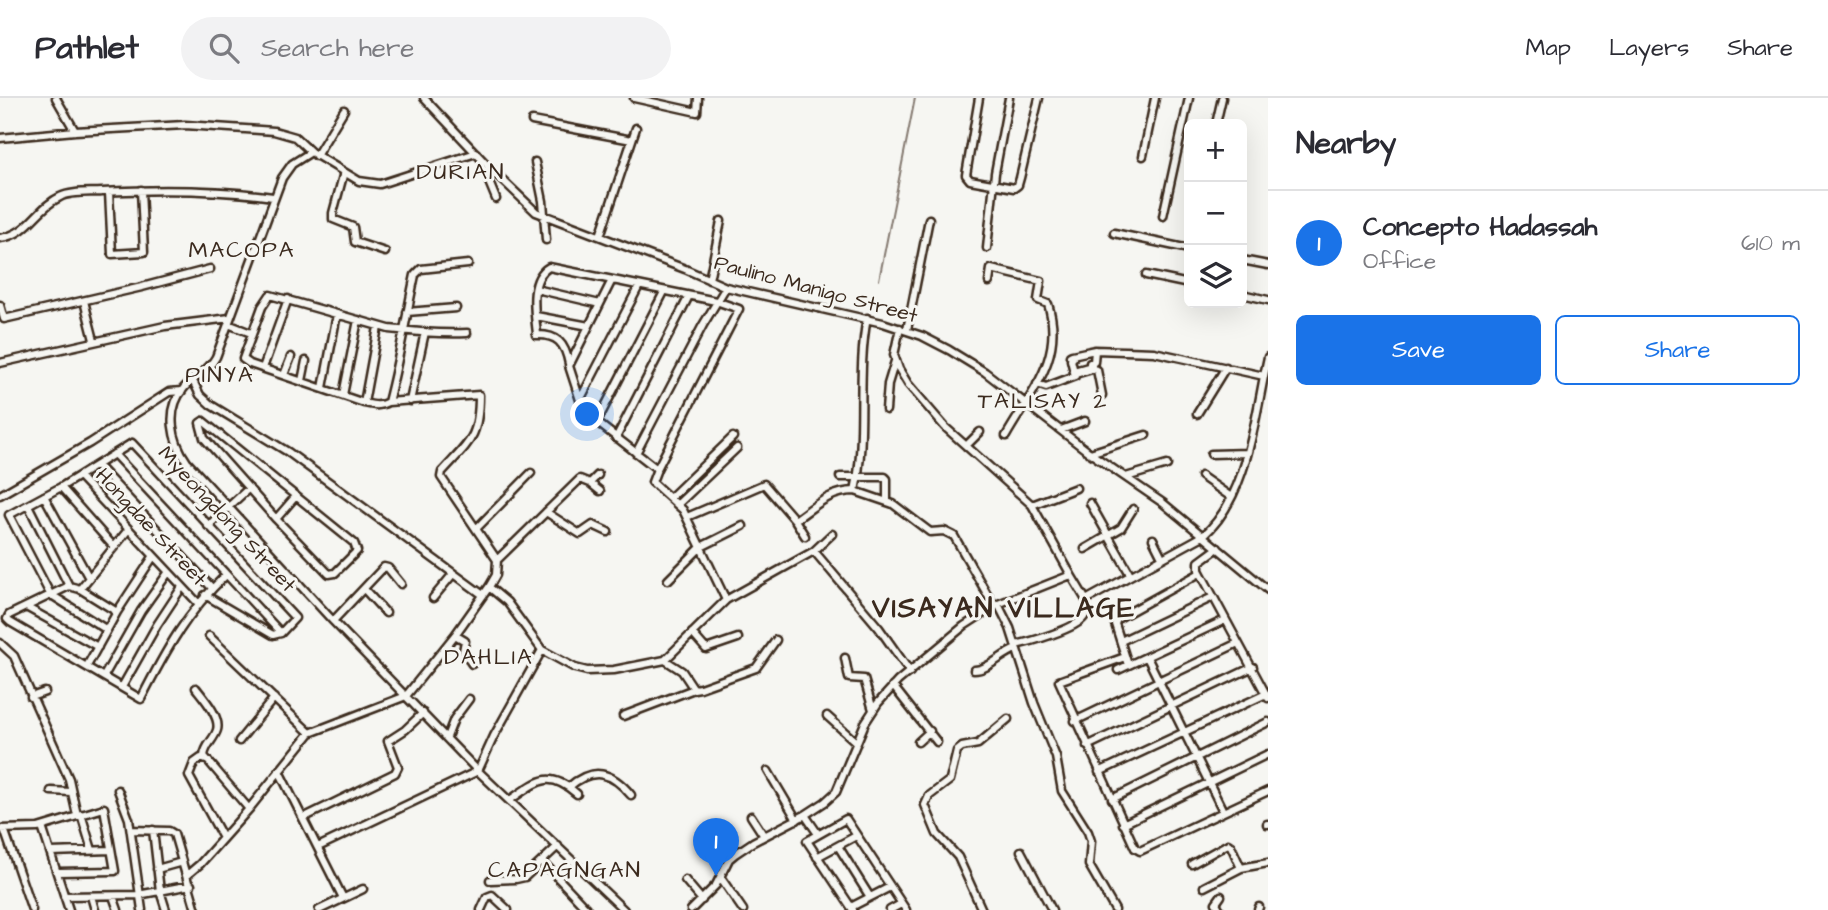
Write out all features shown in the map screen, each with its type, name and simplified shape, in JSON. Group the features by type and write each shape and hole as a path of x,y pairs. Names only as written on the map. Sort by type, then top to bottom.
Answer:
{"street":[{"path":"56,98 75,131"},
{"name":"Paulino Manigo Street","path":"424,98 526,204 543,215 726,287 867,318 903,329 956,354 1026,401 1090,453 1163,503 1268,590"},
{"path":"636,98 696,112 698,98"},
{"path":"677,108 678,98"},
{"path":"979,98 967,175 970,180 1014,188 1018,185 1039,98"},
{"path":"987,248 1009,98"},
{"path":"1143,156 1155,98"},
{"path":"1163,216 1189,98"},
{"path":"1217,119 1222,98"},
{"path":"344,110 313,154 287,170 273,197 212,364 182,391 173,416 174,440 187,461 333,621 478,771 624,910"},
{"path":"532,121 632,140"},
{"path":"0,138 75,131 213,125 287,134 300,141 313,154 359,181 380,184 476,153"},
{"path":"600,236 636,128"},
{"path":"535,162 546,240"},
{"path":"487,165 489,182 496,199"},
{"path":"344,172 332,213 333,219 354,227 355,242 385,252"},
{"path":"0,238 23,231 39,213 61,196 141,190 196,190 273,197"},
{"path":"109,192 112,254 144,252 141,190"},
{"path":"886,411 895,349 903,329 929,219"},
{"path":"709,280 721,221"},
{"path":"1114,233 1184,248"},
{"path":"1247,261 1268,265"},
{"path":"388,402 418,271 468,264"},
{"path":"657,469 589,416 580,400 560,340 556,337 536,335 536,289 542,272 549,267 738,307 739,311 652,480 653,485 671,497 687,517 726,600"},
{"path":"0,305 4,319 210,269"},
{"path":"989,282 991,269 1041,281 1038,300 1048,304 1052,317 1053,337 1048,367 1006,436"},
{"path":"1146,275 1184,283"},
{"path":"569,366 612,280"},
{"path":"580,400 639,286"},
{"path":"636,453 716,301 726,287"},
{"path":"536,289 600,304"},
{"path":"597,422 664,292"},
{"path":"187,875 249,809 310,733 406,696 455,635 496,575 497,560 443,482 441,475 474,433 478,421 479,395 379,405 343,396 243,361 251,333 267,296 288,299 378,327 403,331 467,333"},
{"path":"616,438 689,296"},
{"path":"1247,296 1268,300"},
{"path":"263,368 288,299"},
{"path":"84,301 94,340"},
{"path":"407,312 456,308"},
{"path":"323,388 337,314"},
{"path":"536,316 589,326"},
{"path":"855,491 858,477 862,346 867,318"},
{"path":"343,396 358,320"},
{"path":"0,363 164,326 229,321 251,333"},
{"path":"364,402 378,327"},
{"path":"410,401 425,332"},
{"path":"1037,384 1046,387 1075,376 1071,356 1095,350 1154,352 1264,376"},
{"path":"1091,368 1095,350"},
{"path":"284,375 291,357"},
{"path":"1086,600 1203,536 1223,514 1247,453 1268,357"},
{"path":"895,360 920,400 945,427 1032,506 1086,600 1086,611 1080,621 1016,647 983,669 974,670"},
{"path":"302,382 306,361"},
{"path":"1197,414 1226,367"},
{"path":"1074,373 1091,368 1097,370 1102,396"},
{"path":"193,380 200,395 211,405 288,452 483,595"},
{"path":"0,495 90,443 169,392 182,391"},
{"path":"1061,430 1085,421"},
{"path":"200,422 207,423 354,542 357,551 335,573 329,573 249,488 204,438 200,422"},
{"path":"966,446 980,432"},
{"path":"1090,453 1146,435"},
{"path":"671,497 733,436"},
{"name":"Myeongdong Street","path":"114,454 132,443 295,618 281,633"},
{"path":"678,504 737,448"},
{"path":"1211,454 1247,453"},
{"path":"107,630 50,594 9,515 114,454 281,633 270,633 205,595"},
{"path":"97,465 212,588"},
{"path":"1125,477 1167,465"},
{"path":"475,529 531,473"},
{"path":"590,483 598,475"},
{"name":"Hongdae Street","path":"79,476 198,603"},
{"path":"1201,476 1231,497"},
{"path":"840,477 887,479 887,501"},
{"path":"497,560 580,479 600,491"},
{"path":"687,517 764,484 805,536"},
{"path":"61,487 114,547"},
{"path":"208,526 249,488"},
{"path":"1032,506 1076,488"},
{"path":"795,520 829,496 855,491 887,501 930,532 944,531 954,536 1010,628 1056,757 1062,791 1088,832 1091,841 1089,865 1115,910"},
{"path":"44,496 89,578"},
{"path":"276,519 296,496"},
{"path":"1090,503 1130,574"},
{"path":"28,505 69,586"},
{"path":"1085,549 1121,528 1133,509"},
{"path":"546,512 580,534 593,525 608,532"},
{"path":"668,580 701,547 743,526"},
{"path":"80,589 128,530"},
{"path":"489,587 507,601 542,650 575,668 587,671 614,670 665,660 726,600 814,551 832,534"},
{"path":"1153,540 1162,557"},
{"path":"1099,772 1267,696 1200,573 1199,562 1218,548"},
{"path":"814,551 879,628 910,672"},
{"path":"87,666 117,612 153,557"},
{"path":"333,621 385,567 401,584"},
{"path":"104,676 141,611 168,573"},
{"path":"433,598 453,573"},
{"path":"1128,665 1115,624 1116,619 1200,573"},
{"path":"117,612 80,589 69,586 9,615 7,619 141,699 172,640 198,603 226,575"},
{"path":"691,910 721,878 729,859 764,836 805,815 836,792 873,710 893,686 964,626 996,605 1071,575"},
{"path":"122,687 182,587"},
{"path":"364,589 386,614"},
{"path":"1122,641 1213,597"},
{"path":"26,607 97,647"},
{"path":"1118,670 1225,620"},
{"path":"692,633 706,649 738,638"},
{"path":"455,635 465,641 463,651 472,664"},
{"path":"209,636 310,733"},
{"path":"623,716 755,669 776,640"},
{"path":"0,642 14,656 69,779 71,792 92,850"},
{"path":"1075,721 1238,643"},
{"path":"318,847 478,771 494,736 542,650"},
{"path":"1125,657 1060,680 1075,721 1135,848 1140,851 1268,791"},
{"path":"1147,657 1223,811"},
{"path":"845,658 849,678 864,679 873,710"},
{"path":"665,660 682,671 694,689"},
{"path":"1087,746 1253,667"},
{"path":"893,686 937,742"},
{"path":"196,688 207,702 218,726 206,747 206,760 249,809"},
{"path":"31,697 45,692"},
{"path":"239,741 274,698"},
{"path":"447,737 454,719 469,699"},
{"path":"303,818 395,772 398,767 388,741 423,713"},
{"path":"827,716 857,743"},
{"path":"982,910 958,857 937,834 925,805 929,796 950,780 957,751 962,747 978,744 1008,719"},
{"path":"1112,799 1268,722"},
{"path":"918,742 930,732"},
{"path":"1123,824 1268,754"},
{"path":"206,760 201,758 194,763 189,776 223,838"},
{"path":"279,771 344,898"},
{"path":"768,771 797,820"},
{"path":"569,787 588,775 607,775 616,779 631,795"},
{"path":"510,800 546,779 557,780 577,794"},
{"path":"118,790 128,814 142,910"},
{"path":"51,791 71,792"},
{"path":"32,910 2,829 42,827 104,808 114,871 58,872"},
{"path":"805,815 818,834"},
{"path":"751,816 764,836"},
{"path":"890,887 852,909 807,841 846,819 903,907 890,910"},
{"path":"42,827 69,910"},
{"path":"131,830 172,832 191,885 196,910"},
{"path":"153,830 160,891 166,910"},
{"path":"817,857 856,836"},
{"path":"1192,864 1228,844 1241,868"},
{"path":"490,880 521,878 558,846"},
{"path":"838,846 870,897"},
{"path":"51,852 111,850"},
{"path":"1021,851 1052,910"},
{"path":"542,861 588,910"},
{"path":"158,869 183,862"},
{"path":"1204,887 1241,868 1268,863"},
{"path":"721,878 743,910"},
{"path":"685,880 702,900"},
{"path":"64,896 138,895 191,885"},
{"path":"318,910 363,889"},
{"path":"481,910 487,897 492,895 508,910"},
{"path":"113,896 118,910"},
{"path":"1220,910 1216,903 1221,896"},
{"path":"91,897 95,910"}],"waterway":[{"path":"879,280 915,98"}],"place":[{"name":"Concepto Hadassah","path":"716,876"}],"district":[{"name":"DURIAN","path":"461,172"},
{"name":"MACOPA","path":"242,250"},
{"name":"PINYA","path":"220,375"},
{"name":"TALISAY 2","path":"1043,401"},
{"name":"VISAYAN VILLAGE","path":"1004,608"},
{"name":"DAHLIA","path":"489,657"},
{"name":"CAPAGNGAN","path":"565,870"}]}
